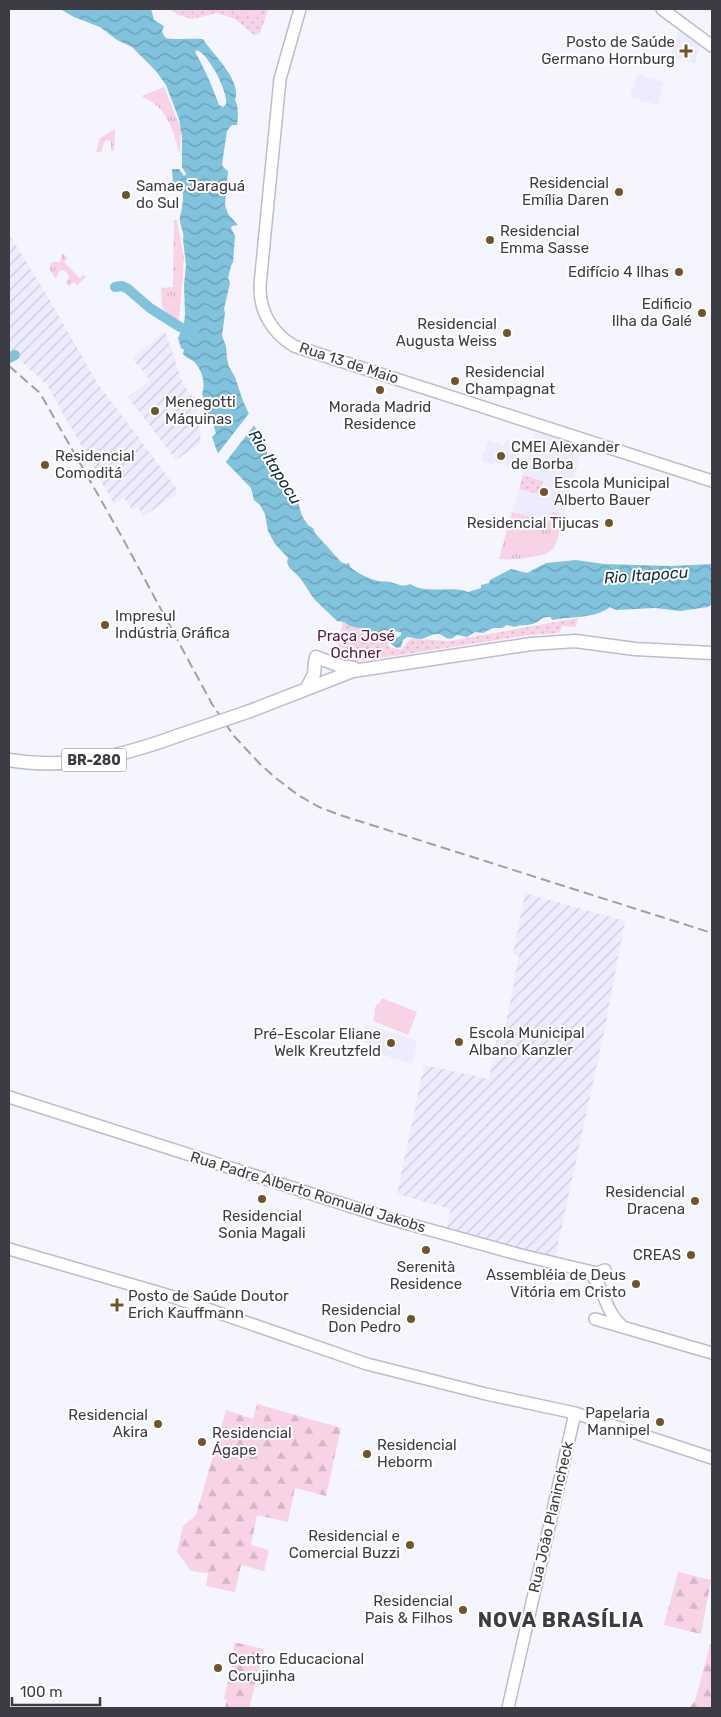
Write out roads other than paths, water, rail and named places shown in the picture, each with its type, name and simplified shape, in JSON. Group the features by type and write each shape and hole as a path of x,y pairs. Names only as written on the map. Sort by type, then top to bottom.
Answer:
{"highway":[{"path":"307,688 339,675 362,669 560,641 575,641 635,649 712,652"},
{"path":"307,688 314,674 316,659 340,666 362,669"},
{"name":"BR-280","path":"9,760 57,764 88,761 136,750 250,711 307,688"}],"main road":[{"name":"Rua 13 de Maio","path":"300,9 280,79 260,285 262,306 279,334 294,346 712,481"},
{"path":"662,9 712,46"},
{"name":"Rua Padre Alberto Romuald Jakobs","path":"9,1097 382,1217 521,1255 597,1273 605,1270"},
{"path":"9,1250 167,1295 367,1364 486,1394 575,1413 712,1458"},
{"path":"585,1270 595,1278 610,1312 624,1327"},
{"path":"595,1319 712,1353"},
{"name":"Rua João Planincheck","path":"508,1708 575,1413"}],"water":[{"name":"Rio Itapocu","path":"60,9 151,9 154,20 164,26 162,31 166,38 203,39 231,76 236,92 237,125 232,125 227,131 222,164 228,171 225,205 228,214 238,225 231,228 235,236 233,262 228,278 230,283 224,309 222,336 226,346 227,359 243,401 270,459 277,466 283,485 298,502 302,516 308,525 313,528 315,533 341,562 349,563 350,567 356,571 378,581 403,586 410,584 431,590 453,589 468,592 481,588 481,585 489,583 490,580 511,569 527,573 546,563 576,560 604,564 670,566 712,564 712,604 708,607 680,611 655,608 616,610 610,607 597,614 553,620 547,617 530,625 515,627 507,625 502,628 493,628 483,633 475,632 467,637 457,635 449,639 436,634 422,639 407,637 403,640 401,647 397,648 391,644 391,641 401,635 401,632 383,630 377,634 337,621 314,599 301,579 289,567 288,558 275,544 268,531 265,514 260,505 254,500 251,488 218,454 212,437 216,433 213,424 216,423 215,419 208,417 204,406 202,376 196,364 183,354 184,350 181,348 178,338 184,324 186,265 180,218 183,193 181,185 173,184 172,169 179,169 184,176 186,174 182,167 182,137 179,119 166,85 156,71 132,47 117,40 100,27 74,17","holes":["197,50 202,53 221,83 226,98 226,104 223,107 219,105 195,52"]}],"waterway":[{"path":"115,287 122,286 128,289 150,308 180,327 194,332"},
{"path":"9,358 15,355"}],"railway":[{"path":"9,366 40,393 122,537 212,704 234,736 277,779 298,795 319,807 340,815 712,933"}],"place":[{"name":"Posto de Saúde Germano Hornburg","path":"686,51"},
{"name":"Residencial Emília Daren","path":"619,192"},
{"name":"Samae Jaraguá do Sul","path":"126,195"},
{"name":"Residencial Emma Sasse","path":"490,240"},
{"name":"Edifício 4 Ilhas","path":"679,272"},
{"name":"Edificio Ilha da Galé","path":"702,313"},
{"name":"Residencial Augusta Weiss","path":"507,333"},
{"name":"Residencial Champagnat","path":"455,381"},
{"name":"Morada Madrid Residence","path":"380,390"},
{"name":"Menegotti Máquinas","path":"155,411"},
{"name":"CMEI Alexander de Borba","path":"501,456"},
{"name":"Residencial Comoditá","path":"45,465"},
{"name":"Escola Municipal Alberto Bauer","path":"544,492"},
{"name":"Residencial Tijucas","path":"609,523"},
{"name":"Impresul Indústria Gráfica","path":"105,625"},
{"name":"Escola Municipal Albano Kanzler","path":"459,1042"},
{"name":"Pré-Escolar Eliane Welk Kreutzfeld","path":"391,1043"},
{"name":"Residencial Sonia Magali","path":"262,1199"},
{"name":"Residencial Dracena","path":"695,1201"},
{"name":"Serenità Residence","path":"426,1250"},
{"name":"CREAS","path":"691,1255"},
{"name":"Assembléia de Deus Vitória em Cristo","path":"636,1284"},
{"name":"Posto de Saúde Doutor Erich Kauffmann","path":"117,1305"},
{"name":"Residencial Don Pedro","path":"411,1319"},
{"name":"Papelaria Mannipel","path":"660,1422"},
{"name":"Residencial Akira","path":"158,1424"},
{"name":"Residencial Ágape","path":"202,1442"},
{"name":"Residencial Heborm","path":"367,1454"},
{"name":"Residencial e Comercial Buzzi","path":"410,1545"},
{"name":"Residencial Pais & Filhos","path":"463,1610"},
{"name":"Centro Educacional Corujinha","path":"218,1668"}],"district":[{"name":"NOVA BRASÍLIA","path":"561,1620"}],"park label":[{"name":"Praça José Ochner","path":"356,644"}]}
